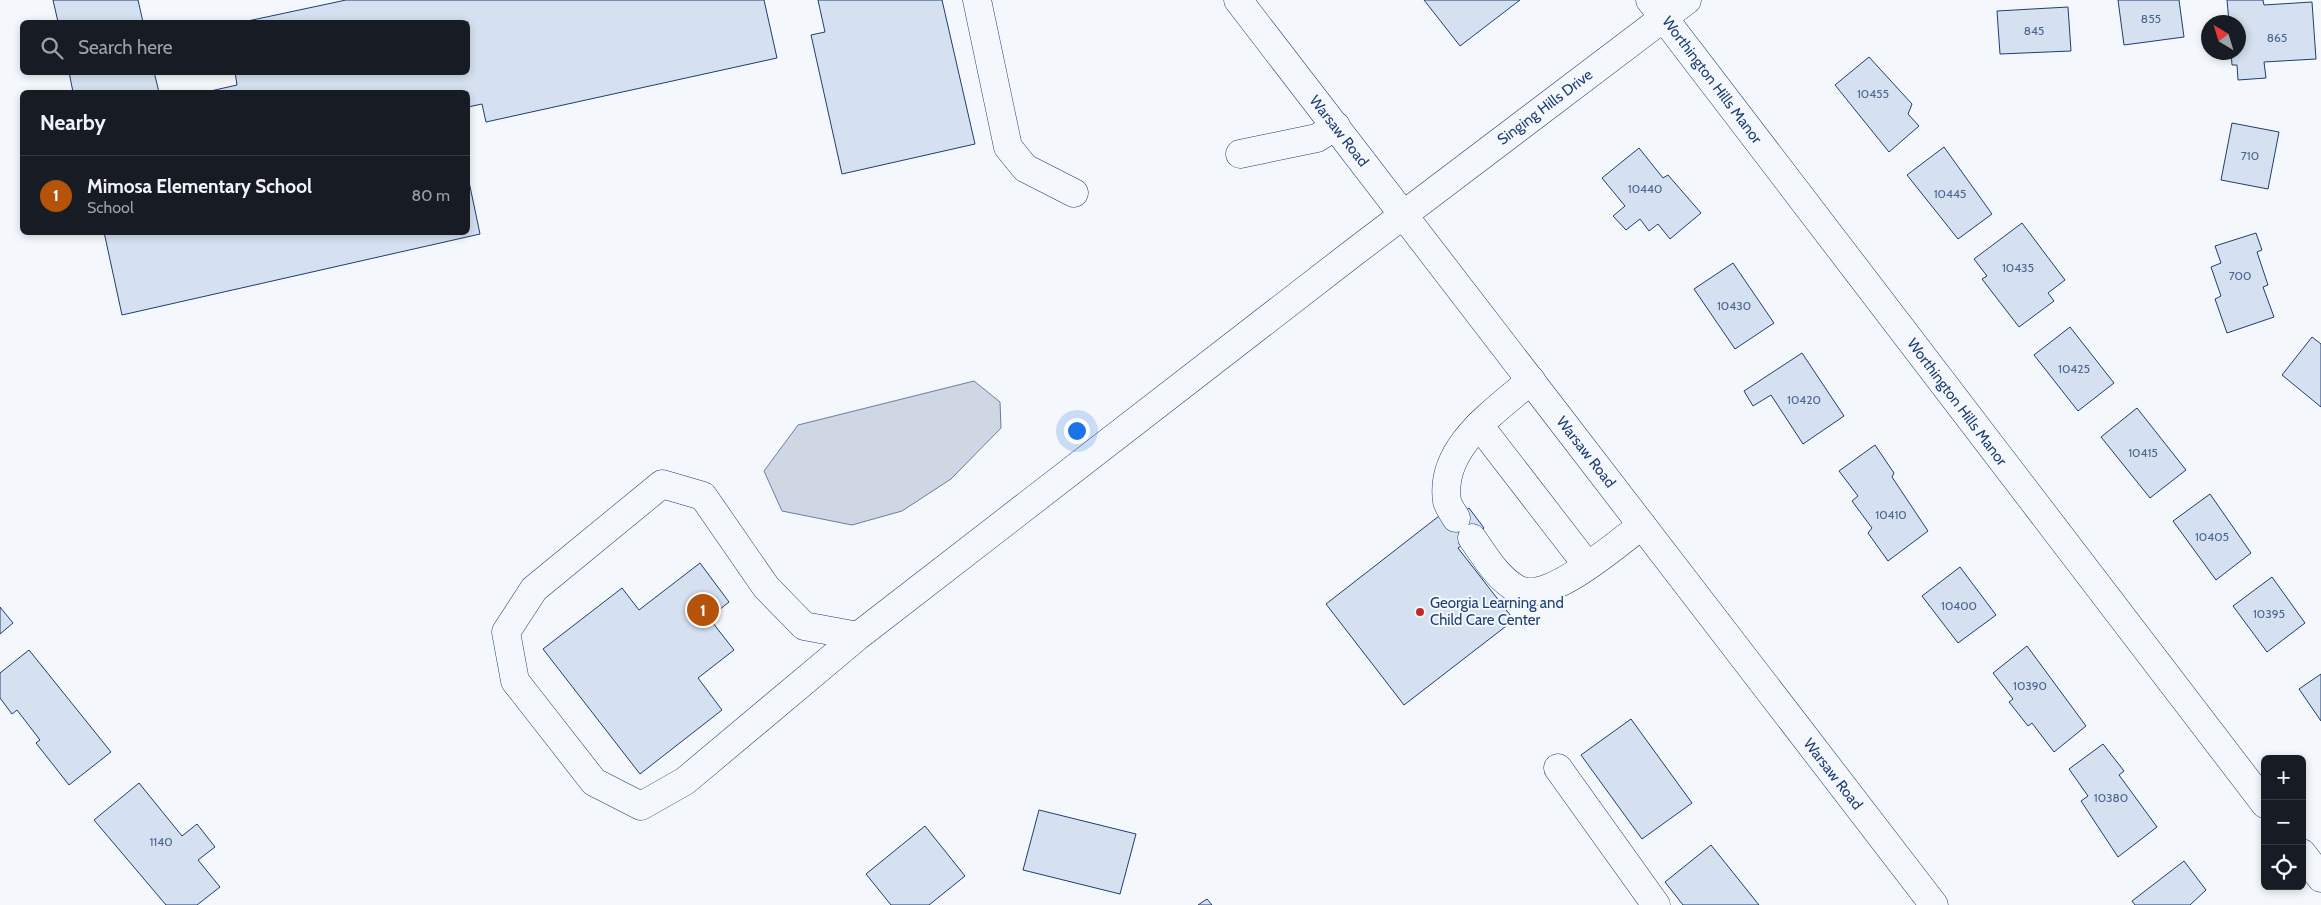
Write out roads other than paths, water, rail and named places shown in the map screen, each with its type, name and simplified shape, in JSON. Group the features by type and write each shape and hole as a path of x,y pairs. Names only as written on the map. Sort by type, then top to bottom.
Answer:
{"street":[{"path":"977,0 1008,147 1025,168 1074,192"},
{"name":"Warsaw Road","path":"1238,0 1934,905"},
{"name":"Singing Hills Drive","path":"858,636 804,626 766,586 703,496 662,484 534,589 506,632 515,681 594,782 641,806 685,782 858,636 1403,215 1657,8 1687,0"},
{"name":"Worthington Hills Manor","path":"1657,8 2262,800"},
{"path":"1240,154 1317,138 1336,126"},
{"path":"1531,380 1479,425 1455,453 1447,480 1447,502 1464,528 1503,579 1519,591 1537,592 1558,585 1642,525"},
{"path":"1479,425 1587,565"},
{"path":"1558,768 1656,905"},
{"path":"2306,858 2321,878"}],"place":[{"name":"Mimosa Elementary School","path":"703,610"},
{"name":"Georgia Learning and Child Care Center","path":"1420,612"}]}
